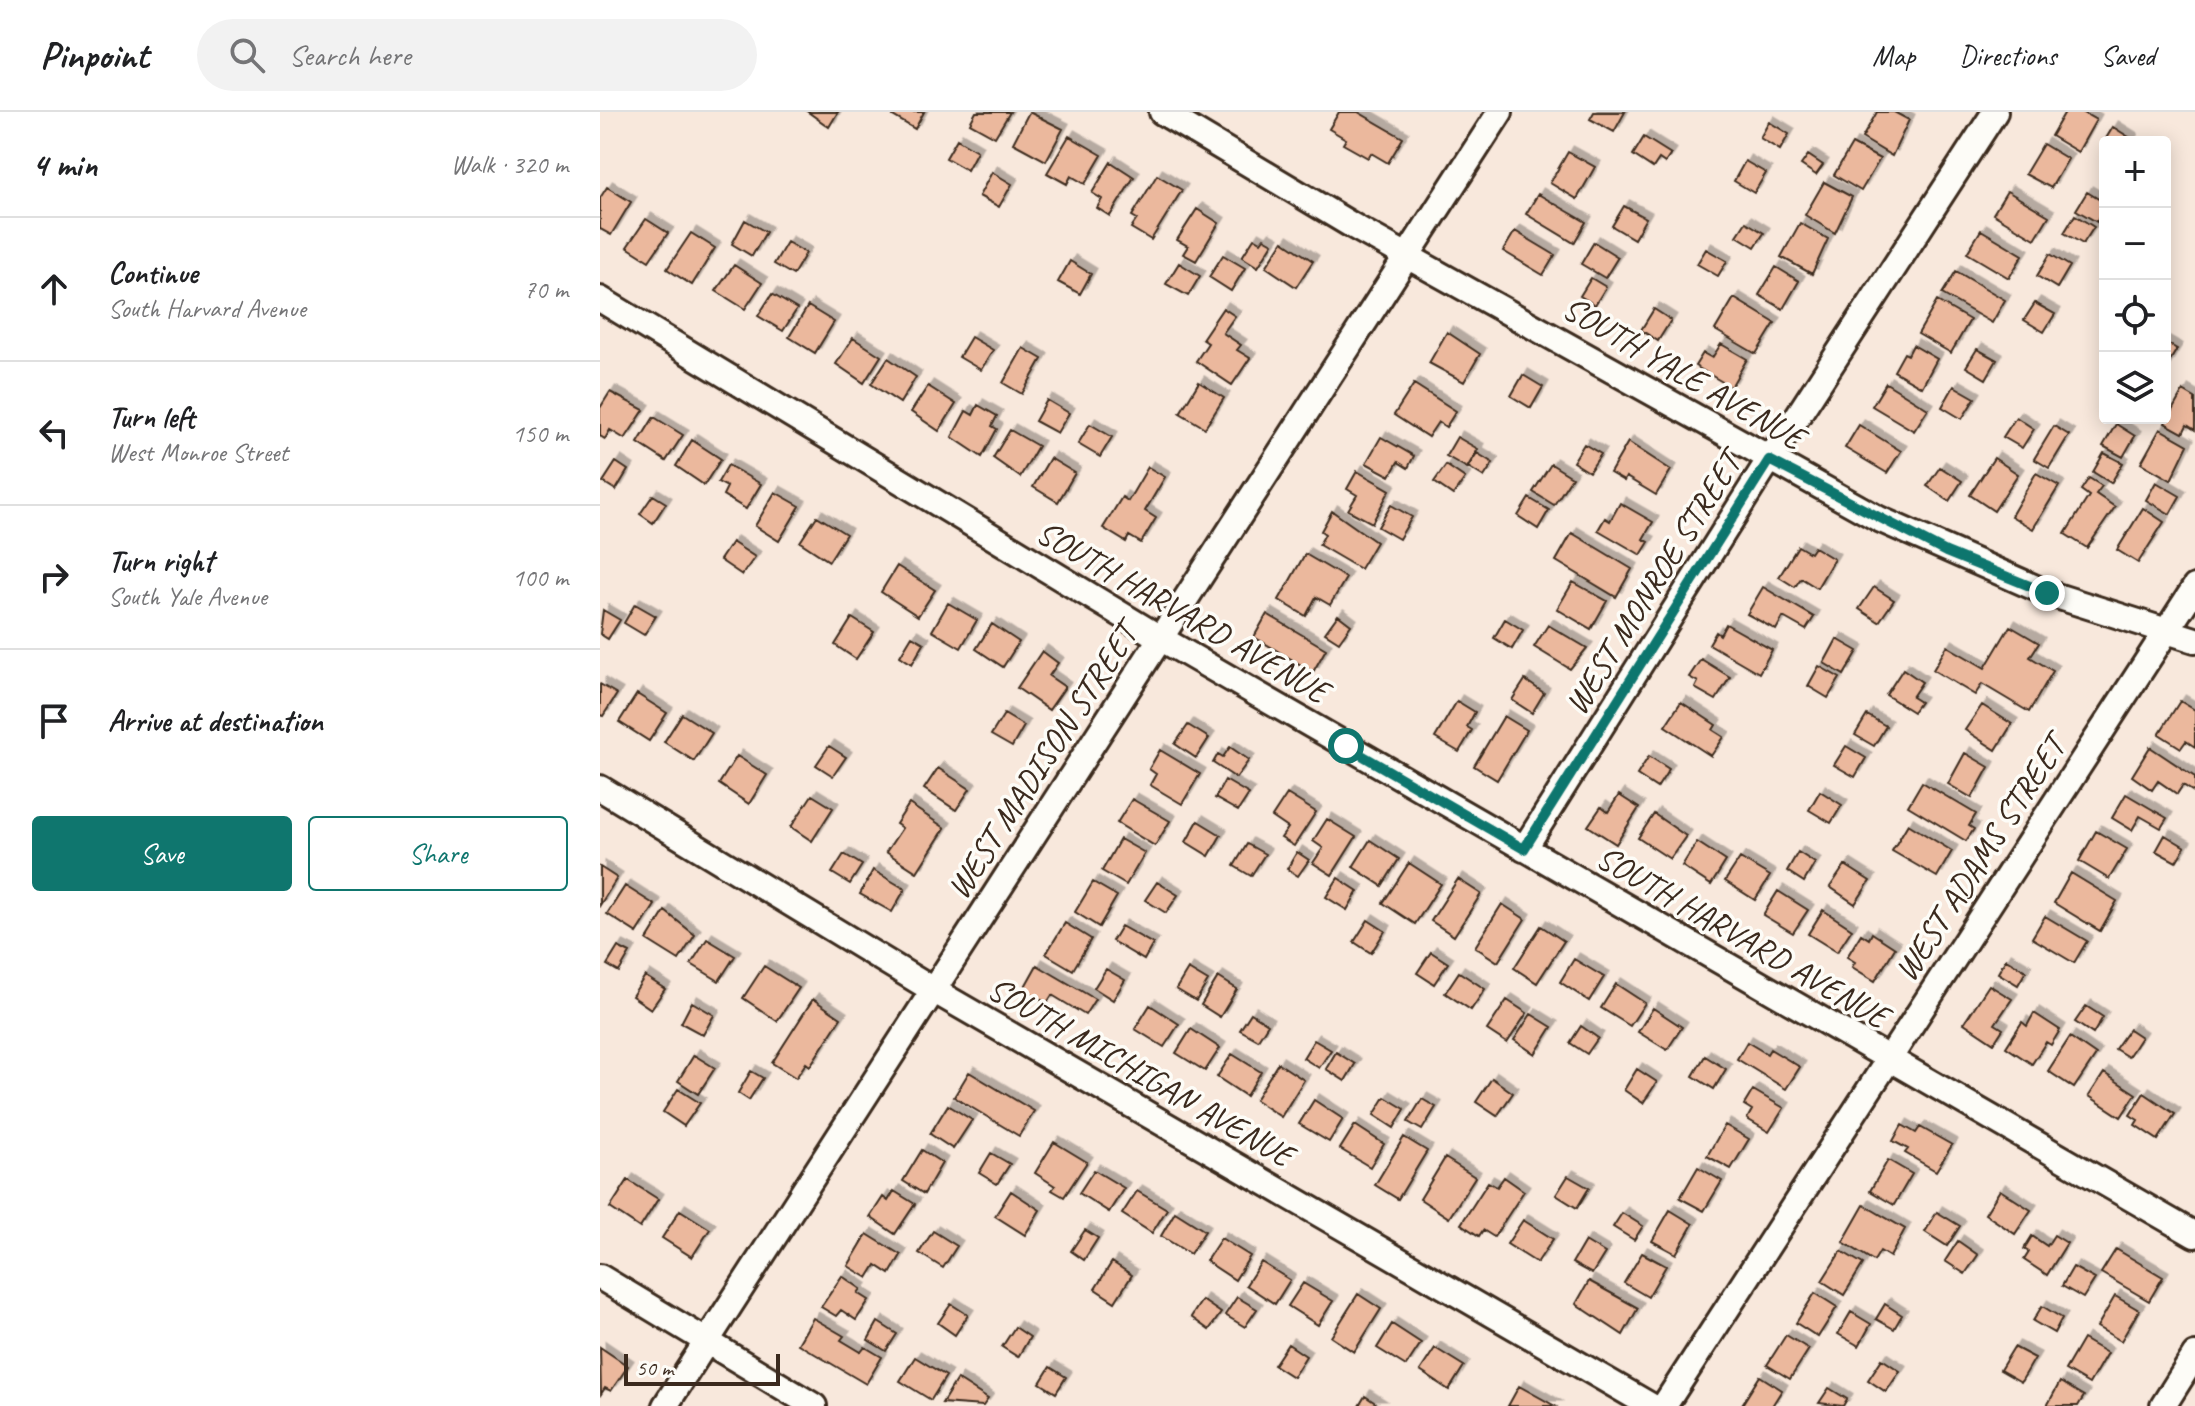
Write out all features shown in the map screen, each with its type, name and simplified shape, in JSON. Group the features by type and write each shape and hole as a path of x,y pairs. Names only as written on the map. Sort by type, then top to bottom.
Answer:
{"street":[{"name":"SOUTH YALE AVENUE","path":"1162,112 1769,460 1946,552 2047,593 2195,640"},
{"name":"WEST MADISON STREET","path":"665,1406 1500,112"},
{"name":"WEST MONROE STREET","path":"1524,849 1769,460 1995,112"},
{"name":"SOUTH HARVARD AVENUE","path":"600,299 1160,638 2195,1235"},
{"name":"WEST ADAMS STREET","path":"1664,1406 2195,587"},
{"name":"SOUTH MICHIGAN AVENUE","path":"600,788 933,990 1651,1406"},
{"path":"600,1277 814,1406"},
{"path":"2163,1406 2195,1355"}],"building":[{"path":"808,112 838,112 829,127"},
{"path":"895,112 924,112 915,129 893,116"},
{"path":"976,112 1010,112 995,137 970,123"},
{"path":"1029,112 1063,129 1046,161 1013,143"},
{"path":"1339,112 1358,112 1403,138 1388,163 1371,153 1368,158 1343,144 1346,139 1329,129"},
{"path":"1594,112 1625,112 1614,132 1590,119"},
{"path":"1877,112 1894,112 1909,120 1892,156 1862,138"},
{"path":"2065,112 2082,112 2096,120 2078,152 2051,136"},
{"path":"1769,122 1789,134 1780,150 1760,138"},
{"path":"2113,127 2127,136 2108,136"},
{"path":"1069,136 1102,155 1085,184 1071,176 1067,184 1047,173"},
{"path":"1644,137 1671,154 1665,163 1659,159 1653,168 1633,155"},
{"path":"957,139 977,151 967,170 946,158"},
{"path":"1852,144 1880,159 1861,191 1834,175"},
{"path":"2043,144 2068,159 2051,188 2025,174"},
{"path":"1568,152 1595,167 1577,199 1550,183"},
{"path":"1808,155 1823,165 1816,175 1801,165"},
{"path":"1745,161 1766,173 1754,193 1734,181"},
{"path":"1111,162 1134,177 1110,216 1097,208 1102,199 1092,193"},
{"path":"992,172 1012,184 999,207 979,196"},
{"path":"1157,175 1182,190 1151,240 1131,228 1137,219 1132,216"},
{"path":"1824,182 1852,197 1835,233 1805,215"},
{"path":"607,187 631,202 611,235 600,229 600,198"},
{"path":"2007,191 2049,216 2035,239 1993,214"},
{"path":"2087,192 2099,199 2097,222 2076,210"},
{"path":"1538,194 1586,222 1574,243 1526,214"},
{"path":"1624,206 1646,218 1634,239 1612,226"},
{"path":"1197,209 1219,223 1196,261 1183,254 1188,246 1177,240"},
{"path":"2075,215 2094,227 2083,244 2064,233"},
{"path":"646,219 668,233 649,261 627,247"},
{"path":"745,220 766,232 752,256 732,244"},
{"path":"1746,222 1764,233 1755,247 1737,236"},
{"path":"1800,223 1828,239 1812,274 1781,257"},
{"path":"1981,230 2023,255 2009,278 1967,253"},
{"path":"1515,231 1555,255 1543,275 1503,251"},
{"path":"691,233 715,248 692,285 667,269"},
{"path":"1254,238 1261,242 1264,238 1273,243 1258,267 1242,257"},
{"path":"1283,241 1313,261 1296,287 1266,267"},
{"path":"787,242 806,253 793,275 774,264"},
{"path":"1594,242 1618,257 1605,278 1581,264"},
{"path":"1706,249 1727,261 1718,276 1697,264"},
{"path":"2050,254 2070,266 2057,288 2037,276"},
{"path":"1223,255 1245,268 1231,291 1209,277"},
{"path":"1070,261 1091,274 1080,294 1058,282"},
{"path":"1179,263 1200,276 1188,296 1166,284"},
{"path":"734,265 762,283 745,309 716,291"},
{"path":"1776,267 1799,281 1783,309 1759,295"},
{"path":"1956,271 2005,300 1992,323 1942,294"},
{"path":"1591,278 1606,287 1595,305 1580,296"},
{"path":"772,294 797,309 783,331 758,316"},
{"path":"1734,298 1775,323 1756,354 1715,330"},
{"path":"1937,301 1970,320 1951,353 1918,334"},
{"path":"2035,303 2055,314 2044,332 2024,320"},
{"path":"808,306 834,322 815,353 789,337"},
{"path":"1223,308 1235,316 1223,333 1241,345 1237,350 1250,358 1232,385 1196,361 1208,343 1202,339"},
{"path":"1654,309 1671,320 1658,341 1641,330"},
{"path":"1447,332 1480,354 1464,382 1429,363"},
{"path":"971,337 993,350 981,370 959,357"},
{"path":"853,338 881,356 864,383 836,364"},
{"path":"1721,344 1747,359 1731,387 1695,366 1703,353 1712,358"},
{"path":"1913,345 1937,359 1922,387 1894,371 1904,353 1908,355"},
{"path":"2171,346 2177,349 2171,359"},
{"path":"1023,348 1042,359 1022,394 1003,383"},
{"path":"1977,349 1997,360 1986,379 1966,367"},
{"path":"888,358 916,377 900,403 871,384"},
{"path":"1523,375 1543,387 1531,408 1511,396"},
{"path":"1199,382 1224,398 1205,428 1180,413"},
{"path":"1886,383 1928,409 1914,431 1872,406"},
{"path":"1414,384 1456,411 1446,427 1438,422 1428,437 1394,415"},
{"path":"928,386 956,404 939,431 911,412"},
{"path":"1954,386 1975,398 1962,419 1942,407"},
{"path":"2183,391 2195,398 2195,430 2187,425 2183,433 2167,424 2171,424 2171,412"},
{"path":"610,392 644,410 625,439 610,430 605,439 600,436 600,408"},
{"path":"1047,400 1069,413 1057,433 1035,421"},
{"path":"978,405 997,416 992,426 997,429 982,457 952,437 966,411 973,415"},
{"path":"654,417 683,435 666,461 638,443"},
{"path":"2016,417 2034,429 2022,448 2003,437"},
{"path":"1090,424 1112,437 1100,457 1078,444"},
{"path":"2116,424 2135,436 2123,457 2103,446"},
{"path":"1859,425 1901,451 1887,473 1845,448"},
{"path":"2054,426 2069,435 2049,468 2034,459"},
{"path":"2160,429 2188,445 2171,480 2141,463"},
{"path":"1010,430 1038,446 1020,477 993,458"},
{"path":"1381,437 1414,456 1408,468 1398,462 1390,476 1366,463"},
{"path":"1457,437 1478,449 1467,468 1446,456"},
{"path":"692,440 721,459 704,485 676,466"},
{"path":"1628,442 1671,470 1656,495 1626,477 1624,481 1610,473"},
{"path":"1584,444 1601,454 1589,472 1573,462"},
{"path":"1477,453 1493,463 1484,477 1468,467"},
{"path":"2104,453 2123,463 2111,483 2093,472"},
{"path":"1050,458 1075,473 1058,502 1033,487"},
{"path":"1994,458 2018,474 1994,511 1970,495"},
{"path":"616,462 628,470 616,490 603,482"},
{"path":"1551,464 1572,477 1554,505 1533,492"},
{"path":"728,465 761,484 746,509 723,495 727,487 718,482"},
{"path":"1446,465 1465,478 1453,495 1434,482"},
{"path":"1148,467 1165,477 1145,511 1156,518 1141,543 1129,536 1126,542 1103,528 1122,497 1128,501"},
{"path":"1940,467 1962,481 1949,501 1927,486"},
{"path":"1357,471 1390,490 1372,523 1348,510 1357,495 1347,489"},
{"path":"2036,473 2059,486 2033,529 2011,516"},
{"path":"2089,478 2102,486 2096,494 2115,507 2087,548 2065,534 2089,496 2081,490"},
{"path":"2156,482 2180,496 2170,514 2146,500"},
{"path":"775,492 800,506 779,541 755,526"},
{"path":"653,495 666,503 653,523 640,514"},
{"path":"1529,498 1549,510 1538,529 1518,516"},
{"path":"1620,503 1653,522 1643,539 1649,542 1641,555 1598,530 1605,518 1610,521"},
{"path":"1391,505 1412,517 1399,539 1378,527"},
{"path":"2143,508 2164,522 2138,563 2117,550"},
{"path":"1332,511 1376,542 1360,569 1319,545 1325,534 1321,531"},
{"path":"817,516 846,534 829,561 800,542"},
{"path":"1572,533 1632,569 1616,597 1556,561"},
{"path":"732,542 755,557 742,575 720,560"},
{"path":"1798,546 1810,553 1814,547 1834,559 1817,588 1801,578 1795,587 1779,577"},
{"path":"1305,554 1346,578 1330,605 1316,597 1306,616 1279,600"},
{"path":"897,566 935,590 918,616 881,592"},
{"path":"1573,582 1607,601 1591,629 1557,609"},
{"path":"1763,587 1814,617 1806,630 1783,617 1776,630 1747,614"},
{"path":"1874,587 1894,600 1879,622 1859,609"},
{"path":"948,603 977,620 961,648 932,631"},
{"path":"635,604 656,616 644,635 624,623"},
{"path":"603,610 620,620 608,639 600,634"},
{"path":"1267,614 1326,649 1313,672 1254,637"},
{"path":"1338,615 1351,625 1339,642 1325,633"},
{"path":"852,618 874,632 856,659 835,645"},
{"path":"1505,619 1523,630 1512,649 1494,638"},
{"path":"992,624 1019,642 1003,667 976,649"},
{"path":"1726,624 1772,650 1759,673 1709,644 1716,632 1720,635"},
{"path":"1548,625 1587,648 1570,669 1534,647"},
{"path":"2010,626 2039,643 2030,657 2053,671 2029,712 1982,684 1975,695 1933,670 1947,646 1985,668"},
{"path":"912,636 924,643 912,664 900,656"},
{"path":"1837,639 1858,651 1844,675 1824,663"},
{"path":"1042,651 1058,663 1049,676 1065,687 1049,710 1017,688"},
{"path":"1701,659 1730,677 1716,700 1695,688 1698,682 1689,677"},
{"path":"1819,666 1840,678 1828,698 1808,686"},
{"path":"1903,669 1922,682 1912,697 1920,702 1913,712 1886,695"},
{"path":"1525,680 1544,693 1532,713 1512,700"},
{"path":"600,684 617,694 603,716 600,715"},
{"path":"637,694 667,713 649,741 619,722"},
{"path":"1457,701 1475,712 1467,727 1472,730 1459,752 1435,738"},
{"path":"2180,701 2195,710 2195,747 2186,741 2181,748 2159,734"},
{"path":"1681,702 1716,725 1713,730 1724,737 1711,756 1665,726"},
{"path":"1982,705 2012,724 1996,750 1965,730"},
{"path":"682,714 712,733 694,761 664,742"},
{"path":"1004,714 1024,726 1012,747 991,735"},
{"path":"1867,715 1886,726 1874,746 1855,735"},
{"path":"1504,716 1527,730 1497,780 1474,766"},
{"path":"1188,725 1209,738 1196,758 1175,744"},
{"path":"829,746 846,757 833,776 816,765"},
{"path":"1846,746 1866,758 1855,777 1834,765"},
{"path":"1230,747 1249,760 1236,778 1213,763 1218,754 1223,757"},
{"path":"2150,747 2195,777 2195,793 2183,785 2177,794 2158,781 2152,790 2132,776"},
{"path":"1160,750 1200,774 1182,804 1150,785 1156,774 1149,769"},
{"path":"1965,753 1989,767 1972,798 1948,784"},
{"path":"737,756 767,775 749,804 719,784"},
{"path":"1649,756 1669,769 1657,788 1637,775"},
{"path":"938,768 970,789 956,810 924,789"},
{"path":"1225,780 1249,794 1238,811 1215,798"},
{"path":"1922,782 1976,814 1969,826 1974,829 1966,841 1908,806"},
{"path":"1820,791 1842,805 1831,823 1809,810"},
{"path":"1287,794 1316,812 1294,846 1281,838 1288,828 1272,817"},
{"path":"2126,794 2167,818 2161,828 2140,816 2132,830 2112,818"},
{"path":"812,795 833,808 812,841 791,827"},
{"path":"1619,795 1639,808 1616,844 1588,826 1601,807 1608,812"},
{"path":"1132,799 1170,821 1155,846 1117,823"},
{"path":"909,804 945,828 917,872 886,852 902,828 896,824"},
{"path":"1654,814 1686,836 1670,859 1638,838"},
{"path":"1327,819 1356,837 1332,875 1313,863 1323,848 1313,841"},
{"path":"1198,821 1221,835 1209,856 1186,842"},
{"path":"1908,824 1952,851 1937,877 1892,851"},
{"path":"2096,831 2127,849 2109,879 2079,861"},
{"path":"2165,835 2185,847 2176,862 2156,851"},
{"path":"1120,839 1145,853 1126,885 1102,871"},
{"path":"1370,840 1399,859 1382,886 1353,867"},
{"path":"1697,842 1726,861 1711,885 1682,866"},
{"path":"1247,844 1265,854 1251,876 1234,866"},
{"path":"1297,852 1309,860 1298,876 1287,869"},
{"path":"1798,852 1815,863 1804,882 1787,871"},
{"path":"844,854 862,865 850,884 832,873"},
{"path":"1740,858 1770,876 1755,900 1725,881"},
{"path":"1409,863 1441,884 1415,924 1383,903"},
{"path":"1845,865 1870,881 1855,904 1830,887"},
{"path":"600,867 617,878 600,905"},
{"path":"873,870 905,889 892,912 860,894"},
{"path":"2071,873 2117,901 2100,931 2054,903"},
{"path":"1338,878 1358,891 1347,910 1326,897"},
{"path":"1458,879 1481,894 1454,936 1431,921"},
{"path":"1093,882 1117,896 1099,927 1075,912"},
{"path":"1157,882 1178,895 1166,913 1145,900"},
{"path":"625,886 655,905 637,933 607,914"},
{"path":"1778,891 1808,910 1793,933 1763,915"},
{"path":"1502,904 1525,919 1498,962 1475,947"},
{"path":"1823,910 1852,929 1837,952 1808,934"},
{"path":"665,911 695,935 679,960 647,940"},
{"path":"2045,916 2087,941 2074,963 2032,938"},
{"path":"1368,920 1385,931 1371,953 1354,942"},
{"path":"1065,923 1091,939 1073,970 1046,954"},
{"path":"1121,926 1153,944 1144,960 1112,941"},
{"path":"1541,926 1564,941 1537,983 1514,968"},
{"path":"1872,933 1895,948 1875,981 1852,967 1855,962 1847,957 1861,934 1869,939"},
{"path":"707,939 735,956 719,981 691,964"},
{"path":"618,947 630,953 619,972 607,965"},
{"path":"1431,952 1448,963 1434,984 1417,973"},
{"path":"1574,959 1604,977 1589,1001 1560,982"},
{"path":"2006,959 2026,971 2018,985 1998,973"},
{"path":"1037,965 1095,999 1085,1015 1052,995 1047,1003 1023,990"},
{"path":"764,966 799,988 777,1021 743,998"},
{"path":"1106,969 1125,980 1113,1000 1094,988"},
{"path":"1188,969 1208,981 1196,1001 1176,989"},
{"path":"1459,972 1485,989 1471,1010 1445,993"},
{"path":"645,976 665,989 651,1009 632,996"},
{"path":"1218,977 1237,989 1220,1017 1201,1005"},
{"path":"1616,984 1645,1003 1630,1026 1601,1008"},
{"path":"1989,985 2012,999 1995,1024 2003,1029 1994,1043 1964,1023"},
{"path":"813,999 841,1018 810,1066 806,1063 796,1078 772,1063"},
{"path":"1507,1000 1527,1013 1507,1043 1487,1030"},
{"path":"692,1002 714,1015 703,1035 681,1023"},
{"path":"1150,1005 1179,1024 1164,1047 1135,1029"},
{"path":"2086,1006 2103,1017 2093,1034 2075,1022"},
{"path":"1653,1008 1682,1027 1667,1050 1638,1032"},
{"path":"1251,1013 1268,1024 1258,1040 1240,1030"},
{"path":"2034,1013 2060,1030 2051,1045 2046,1042 2032,1064 2006,1047 2022,1022 2027,1026"},
{"path":"1531,1014 1552,1027 1535,1054 1514,1040"},
{"path":"1581,1026 1598,1038 1587,1054 1570,1043"},
{"path":"1191,1029 1220,1048 1205,1071 1176,1053"},
{"path":"2129,1029 2141,1037 2128,1057 2115,1049"},
{"path":"2070,1037 2096,1055 2074,1088 2048,1071"},
{"path":"1314,1040 1331,1050 1319,1068 1303,1058"},
{"path":"1747,1042 1767,1054 1770,1049 1800,1067 1786,1089 1737,1059"},
{"path":"1336,1052 1355,1064 1345,1081 1326,1069"},
{"path":"1232,1054 1261,1072 1246,1096 1217,1077"},
{"path":"694,1055 715,1068 698,1094 678,1081"},
{"path":"1705,1056 1726,1069 1714,1089 1693,1076"},
{"path":"1278,1063 1304,1080 1281,1117 1255,1100"},
{"path":"1637,1069 1657,1082 1643,1103 1624,1090"},
{"path":"751,1071 763,1078 749,1100 738,1093"},
{"path":"969,1072 1034,1111 1019,1136 954,1097"},
{"path":"2104,1073 2136,1094 2121,1117 2089,1096"},
{"path":"1492,1078 1513,1093 1497,1116 1476,1102"},
{"path":"678,1089 700,1103 684,1126 663,1112"},
{"path":"1753,1090 1784,1108 1769,1132 1747,1119 1752,1110 1744,1105"},
{"path":"2144,1093 2175,1114 2158,1140 2135,1125 2138,1120 2130,1115"},
{"path":"1385,1097 1405,1109 1394,1128 1374,1115"},
{"path":"1422,1099 1436,1107 1422,1130 1408,1122"},
{"path":"1314,1100 1343,1119 1329,1142 1299,1124"},
{"path":"948,1105 972,1120 953,1149 930,1134"},
{"path":"1355,1125 1384,1144 1370,1167 1340,1149"},
{"path":"1725,1125 1749,1139 1731,1169 1707,1156"},
{"path":"1902,1125 1916,1133 1920,1127 1952,1145 1936,1171 1905,1153 1908,1149 1893,1141"},
{"path":"1404,1137 1427,1151 1398,1199 1375,1185"},
{"path":"1054,1142 1087,1162 1064,1197 1052,1190 1055,1186 1035,1173"},
{"path":"922,1150 942,1163 924,1194 903,1181"},
{"path":"991,1153 1010,1164 997,1184 979,1173"},
{"path":"1445,1158 1475,1177 1449,1218 1420,1199"},
{"path":"1888,1160 1912,1174 1894,1205 1870,1191"},
{"path":"1698,1167 1722,1181 1704,1211 1680,1198"},
{"path":"1094,1170 1124,1188 1109,1212 1079,1193"},
{"path":"1568,1176 1589,1188 1577,1208 1556,1195"},
{"path":"1504,1177 1524,1191 1494,1237 1483,1230 1479,1236 1461,1224 1488,1182 1497,1187"},
{"path":"628,1180 658,1199 640,1228 610,1208"},
{"path":"2000,1190 2031,1210 2015,1234 1985,1214"},
{"path":"894,1191 915,1204 895,1234 870,1217 883,1197 888,1201"},
{"path":"1011,1191 1040,1210 1025,1235 995,1216"},
{"path":"1137,1191 1167,1209 1152,1233 1122,1214"},
{"path":"1864,1205 1905,1229 1890,1257 1880,1251 1874,1261 1843,1242"},
{"path":"680,1210 710,1229 692,1257 662,1238"},
{"path":"1670,1210 1693,1224 1676,1254 1652,1241"},
{"path":"1175,1212 1205,1231 1190,1254 1161,1236"},
{"path":"1937,1212 1960,1226 1947,1246 1925,1232"},
{"path":"1622,1213 1643,1226 1634,1240 1613,1227"},
{"path":"1523,1220 1553,1239 1537,1263 1507,1244"},
{"path":"1085,1230 1098,1238 1084,1260 1071,1251"},
{"path":"933,1231 957,1246 943,1268 919,1253"},
{"path":"867,1234 901,1255 890,1274 876,1265 868,1278 848,1266"},
{"path":"2054,1235 2067,1243 2047,1275 2024,1260 2029,1252 2024,1249 2032,1236 2047,1246"},
{"path":"1221,1238 1250,1256 1235,1280 1206,1261"},
{"path":"1585,1241 1605,1253 1592,1274 1572,1263"},
{"path":"1958,1241 1978,1255 1965,1274 1945,1261"},
{"path":"2116,1249 2163,1277 2149,1301 2101,1273"},
{"path":"1841,1251 1863,1264 1844,1295 1822,1281"},
{"path":"1642,1253 1666,1266 1648,1297 1624,1283"},
{"path":"1112,1262 1132,1275 1115,1302 1095,1289"},
{"path":"1261,1262 1290,1280 1275,1304 1246,1285"},
{"path":"2073,1267 2095,1279 2083,1298 2062,1286"},
{"path":"842,1276 861,1289 858,1293 869,1300 856,1320 841,1310 836,1316 821,1307"},
{"path":"1589,1281 1638,1308 1623,1335 1576,1304"},
{"path":"1303,1283 1333,1301 1318,1325 1288,1306"},
{"path":"1815,1293 1837,1307 1818,1337 1796,1323"},
{"path":"1358,1294 1381,1309 1354,1352 1331,1337"},
{"path":"2115,1296 2139,1310 2121,1341 2097,1327"},
{"path":"1237,1297 1257,1309 1245,1327 1225,1315"},
{"path":"1202,1300 1221,1313 1209,1330 1191,1317"},
{"path":"951,1304 968,1315 955,1335 938,1323"},
{"path":"1885,1304 1902,1315 1894,1329 1876,1319"},
{"path":"2042,1306 2062,1318 2054,1333 2033,1321"},
{"path":"1851,1312 1871,1324 1859,1346 1838,1334"},
{"path":"813,1318 844,1336 841,1340 861,1352 865,1347 882,1357 866,1384 798,1344"},
{"path":"878,1322 897,1334 886,1351 868,1340"},
{"path":"1392,1324 1421,1343 1406,1366 1377,1348"},
{"path":"1015,1327 1030,1337 1018,1357 1002,1347"},
{"path":"1786,1335 1809,1349 1790,1379 1767,1365"},
{"path":"2083,1339 2107,1353 2089,1384 2065,1370"},
{"path":"1288,1344 1306,1356 1293,1377 1274,1365"},
{"path":"600,1347 628,1366 611,1391 605,1388 601,1394"},
{"path":"2014,1347 2035,1358 2021,1382 2000,1370"},
{"path":"1435,1348 1464,1366 1449,1390 1420,1371"},
{"path":"915,1357 946,1376 931,1400 900,1381"},
{"path":"1882,1359 1900,1371 1886,1392 1868,1380"},
{"path":"1050,1367 1066,1377 1056,1393 1040,1383"},
{"path":"1760,1376 1782,1390 1772,1406 1741,1406"},
{"path":"957,1379 988,1399 983,1406 942,1403"},
{"path":"2060,1382 2084,1396 2078,1406 2047,1406"},
{"path":"1519,1386 1555,1406 1508,1406"},
{"path":"1829,1388 1847,1399 1843,1406 1819,1403"},
{"path":"1365,1396 1380,1406 1359,1406"}],"route":[{"path":"1346,746 1524,849 1769,460 1946,552 2047,593"}]}
